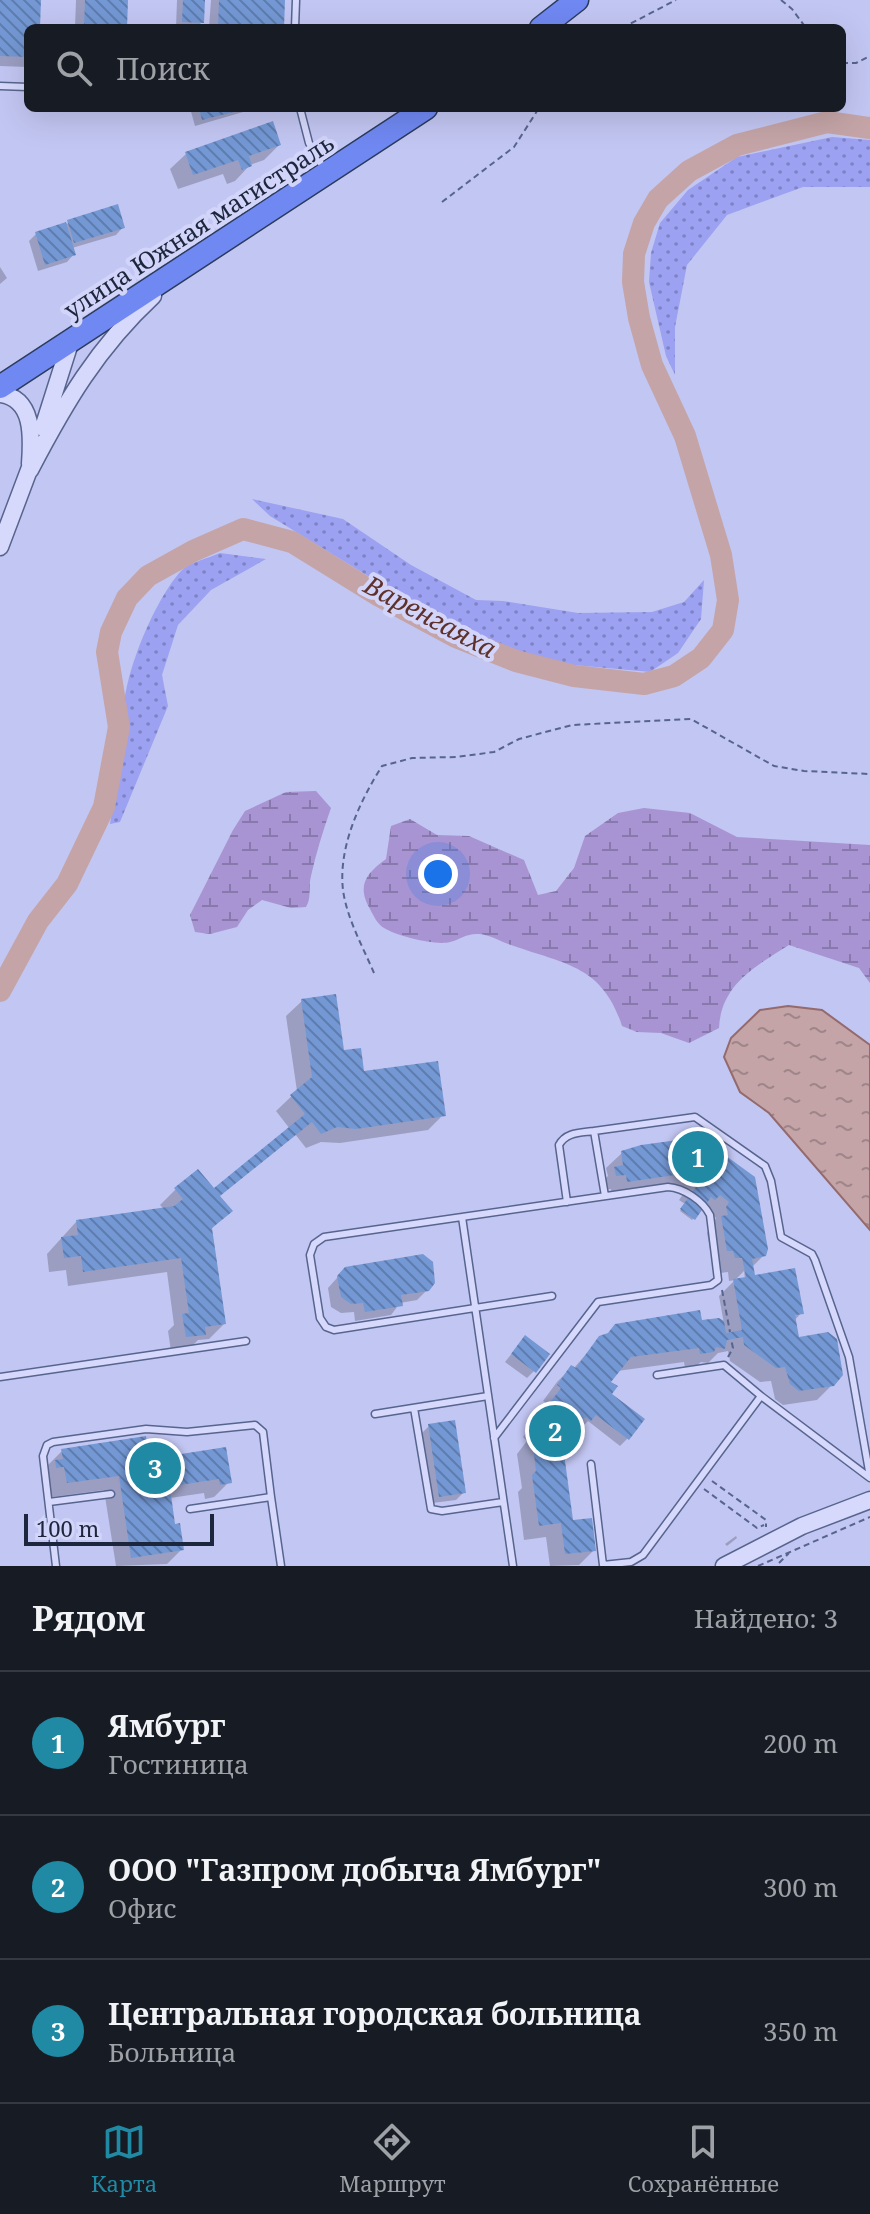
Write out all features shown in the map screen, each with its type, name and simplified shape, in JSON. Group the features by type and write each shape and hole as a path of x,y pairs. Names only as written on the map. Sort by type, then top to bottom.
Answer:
{"highway":[{"path":"546,24 577,0"},
{"name":"улица Южная магистраль","path":"0,387 420,112"}],"street":[{"path":"30,470 61,410 91,363 130,317 179,272"},
{"path":"0,547 30,470 70,343"},
{"path":"0,394 15,399 27,414 30,470"},
{"path":"724,1566 769,1532 870,1500"}],"lane":[{"path":"295,24 296,0"},
{"path":"0,86 24,87"},
{"path":"301,112 309,143 327,173"},
{"path":"567,1202 559,1145 562,1138 569,1134 695,1117 765,1166 771,1181 781,1237 812,1254 845,1341 870,1478"},
{"path":"594,1131 605,1196"},
{"path":"494,1438 598,1302 711,1285 719,1276 708,1210 682,1190 668,1187 324,1237 314,1244 310,1255 320,1318 322,1324 330,1329 552,1296"},
{"path":"462,1217 513,1566"},
{"path":"0,1377 246,1341"},
{"path":"657,1375 724,1365 870,1478"},
{"path":"375,1414 488,1396"},
{"path":"597,1566 631,1562 643,1555 761,1396"},
{"path":"414,1408 431,1509 442,1511 503,1502"},
{"path":"56,1566 43,1456 47,1445 146,1429 187,1432 249,1424 263,1432 281,1566"},
{"path":"591,1464 603,1566"},
{"path":"49,1502 111,1494"},
{"path":"190,1509 271,1497"}],"path":[{"path":"630,24 676,0"},
{"path":"781,0 803,24"},
{"path":"846,63 856,63 870,56"},
{"path":"442,202 514,147 536,112"},
{"path":"374,973 343,892 343,861 366,793 382,766 412,758 494,752 519,739 572,725 691,719 774,766 804,771 870,774"},
{"path":"719,1276 730,1332"},
{"path":"724,1365 733,1348 731,1339"},
{"path":"703,1474 766,1520 780,1557"},
{"path":"696,1483 757,1528 769,1532"},
{"path":"758,1566 870,1517"},
{"path":"779,1563 790,1552"}],"green space":[{"path":"316,791 331,808 315,859 306,907 291,908 262,900 248,910 237,927 210,934 195,932 190,915 245,811 286,792"},
{"path":"644,808 690,813 737,837 870,845 870,983 859,968 789,945 753,969 733,988 721,1013 719,1028 689,1043 661,1033 637,1032 622,1026 604,991 593,979 566,963 483,935 471,934 444,943 407,937 382,927 366,901 366,880 386,859 391,826 410,819 437,835 469,836 524,860 538,895 556,891 574,868 585,836 618,813"}],"sand":[{"path":"832,137 870,140 870,187 803,187 727,215 687,265 675,327 675,375 666,356 649,282 651,253 660,223 688,190 737,157"},
{"path":"252,499 343,519 411,565 476,600 503,601 578,613 652,612 684,602 704,580 701,619 678,653 650,672 553,663 478,636 381,584 270,516"},
{"path":"220,553 266,559 211,590 178,625 162,675 168,706 120,822 110,824 125,730 123,713 126,693 139,647 159,603 181,571"}],"water":[{"path":"788,1006 822,1010 870,1045 870,1230 769,1113 740,1092 724,1057 731,1038 760,1010"}],"building":[{"path":"0,0 41,0 40,24 24,24 24,57 0,56"},
{"path":"85,0 128,0 127,24 84,24"},
{"path":"183,0 205,0 204,23 182,22"},
{"path":"219,0 285,0 284,24 218,24"},
{"path":"200,112 233,112 202,120"},
{"path":"273,121 281,145 249,156 252,166 242,170 238,160 193,175 185,152"},
{"path":"118,204 125,228 74,243 67,220"},
{"path":"66,222 76,255 45,265 35,232"},
{"path":"336,994 344,1050 361,1048 364,1071 438,1061 446,1116 356,1129 337,1127 321,1134 312,1122 220,1196 233,1211 212,1228 226,1324 205,1327 206,1335 186,1337 182,1314 189,1313 181,1258 83,1272 81,1256 64,1258 61,1237 78,1235 76,1220 174,1206 183,1199 174,1188 198,1169 214,1188 305,1114 290,1095 312,1077 301,999"},
{"path":"700,1137 755,1177 768,1249 766,1256 752,1259 755,1275 795,1268 804,1314 795,1315 799,1337 828,1332 837,1339 843,1375 834,1386 799,1391 790,1384 785,1367 776,1368 744,1345 743,1337 727,1340 725,1349 716,1347 714,1352 700,1354 699,1348 631,1357 611,1382 618,1386 612,1394 645,1419 629,1440 596,1415 591,1421 585,1417 563,1446 573,1520 592,1518 596,1551 565,1554 561,1523 539,1526 532,1475 536,1471 532,1438 541,1425 536,1421 561,1388 557,1385 571,1365 576,1368 599,1336 608,1333 615,1324 700,1310 702,1320 719,1318 724,1321 726,1333 742,1330 733,1279 746,1277 742,1258 735,1258 733,1251 727,1251 721,1216 728,1215 726,1207 729,1202 720,1195 715,1200 711,1197 695,1220 680,1209 696,1187 693,1184 697,1177 685,1170 682,1174 627,1182 626,1175 616,1176 614,1167 623,1165 621,1151 641,1145"},
{"path":"423,1254 433,1262 435,1283 429,1291 401,1295 403,1306 365,1312 363,1303 351,1304 341,1297 337,1276 345,1267"},
{"path":"525,1335 550,1354 536,1373 511,1354"},
{"path":"455,1420 466,1493 439,1497 428,1424"},
{"path":"146,1436 149,1459 226,1447 232,1483 220,1485 219,1479 166,1487 168,1495 171,1495 175,1524 180,1523 184,1550 131,1558 119,1476 67,1483 64,1467 56,1468 55,1460 63,1459 61,1449"}],"waterway":[{"name":"Варенгаяха","path":"0,991 38,921 67,884 104,807 119,727 107,652 111,632 127,598 148,576 193,551 243,529 292,542 376,594 456,637 516,661 574,676 644,684 674,676 701,658 723,630 728,600 721,555 685,436 652,365 633,282 634,254 644,223 658,199 689,171 737,145 827,122 870,128"}],"place":[{"name":"Ямбург","path":"698,1157"},
{"name":"ООО \"Газпром добыча Ямбург\"","path":"555,1431"},
{"name":"Центральная городская больница","path":"155,1468"}]}
